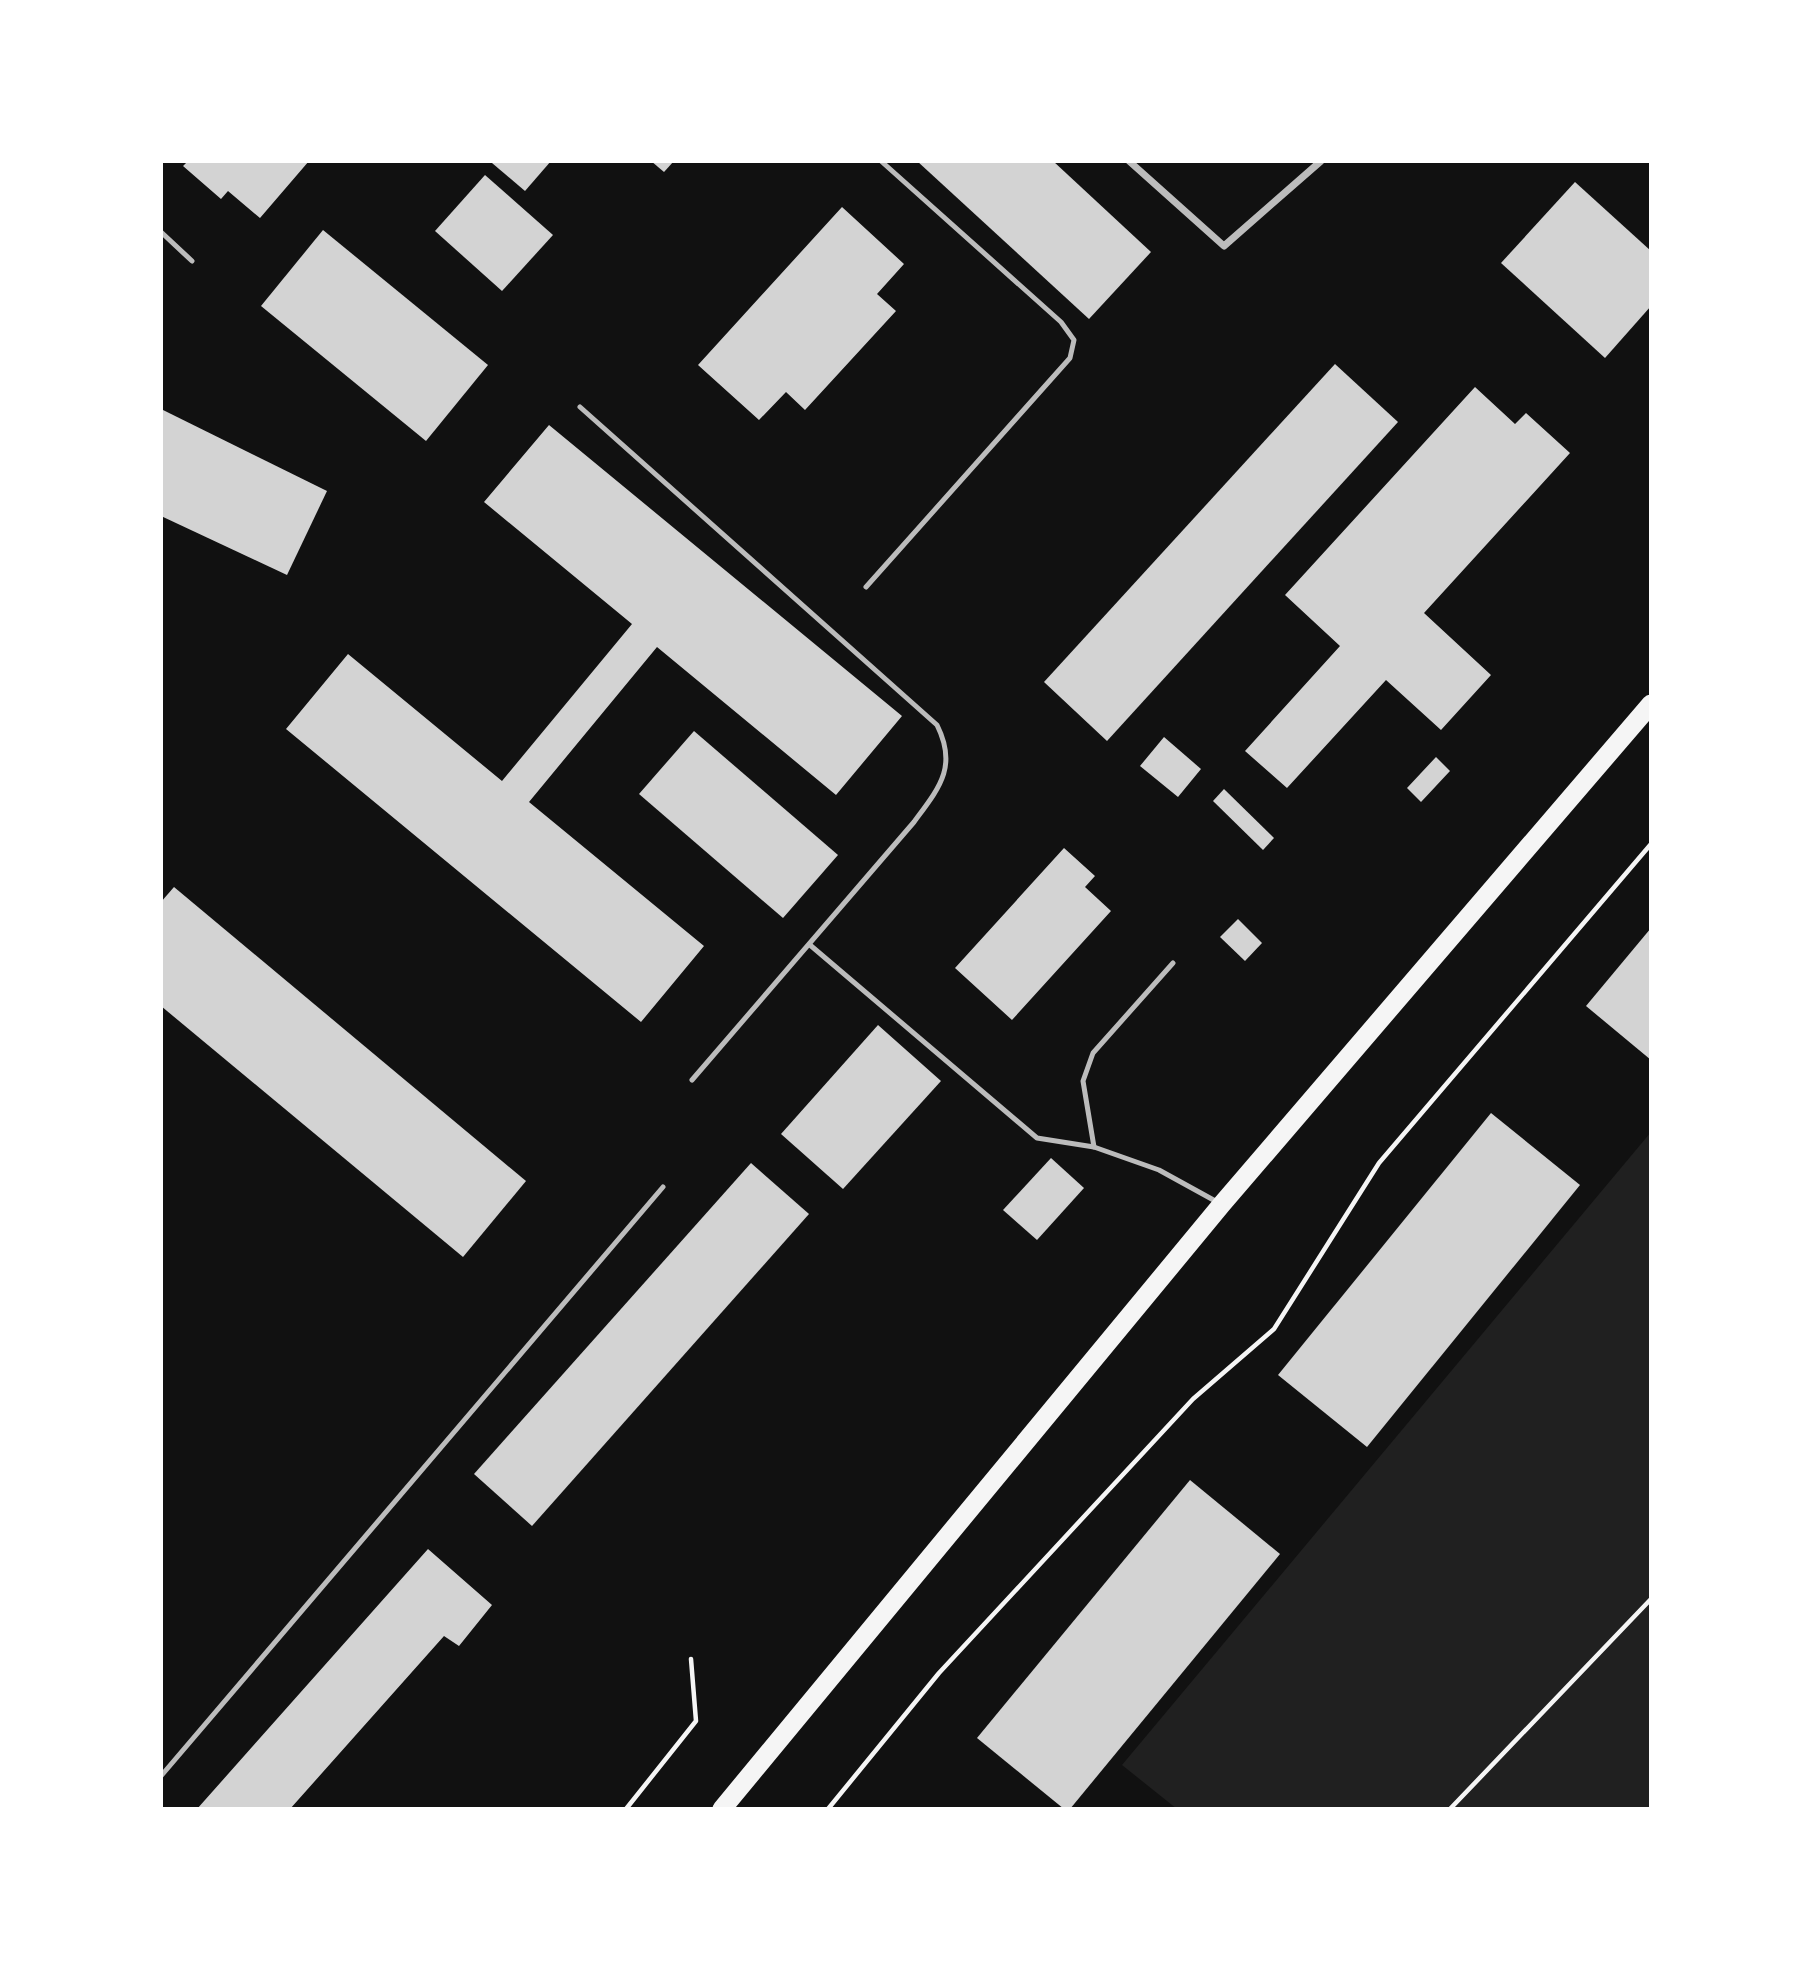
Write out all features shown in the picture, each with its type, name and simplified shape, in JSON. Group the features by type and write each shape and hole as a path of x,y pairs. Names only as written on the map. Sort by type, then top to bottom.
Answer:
{"highway":[{"path":"722,1809 1222,1204 1639,723 1651,704"}],"street":[{"path":"1129,161 1224,246 1321,161"}],"lane":[{"path":"866,587 1070,358 1074,340 1061,323 881,161"},
{"path":"161,232 192,261"},
{"path":"580,407 937,724 944,740 947,758 940,786 810,944 692,1080"},
{"path":"810,944 1037,1138 1094,1147 1159,1170 1222,1204"},
{"path":"1094,1147 1083,1080 1093,1054 1173,963"},
{"path":"161,1776 663,1187"}],"path":[{"path":"828,1809 939,1674 1193,1399 1274,1329 1379,1163 1651,844"},
{"path":"1450,1809 1651,1599"},
{"path":"626,1809 696,1721 691,1659"}],"shaded area":[{"path":"1651,1132 1651,1809 1177,1809 1122,1765"}],"building":[{"path":"188,161 309,161 260,218 228,191 221,199 183,166"},
{"path":"551,161 525,191 492,163"},
{"path":"651,161 674,161 664,172"},
{"path":"917,161 1053,161 1151,252 1089,319"},
{"path":"485,175 553,235 502,291 435,231"},
{"path":"1575,182 1651,251 1651,306 1605,358 1501,263"},
{"path":"842,207 904,264 877,294 896,311 805,410 786,392 759,420 698,365"},
{"path":"323,230 488,365 426,441 261,306"},
{"path":"1335,364 1398,422 1107,741 1044,682"},
{"path":"1475,387 1515,424 1526,413 1570,453 1424,613 1491,675 1441,730 1386,680 1287,788 1245,751 1340,646 1285,595"},
{"path":"161,409 327,491 287,575 161,516"},
{"path":"549,425 902,716 836,795 657,647 529,802 704,946 641,1022 286,729 348,654 502,781 632,624 484,502"},
{"path":"694,731 838,855 783,918 639,794"},
{"path":"1164,737 1201,769 1178,797 1140,766"},
{"path":"1436,757 1450,771 1421,802 1407,788"},
{"path":"1224,789 1274,838 1263,850 1213,801"},
{"path":"1064,848 1095,876 1085,887 1111,911 1012,1020 955,968"},
{"path":"174,887 526,1181 463,1257 161,1006 161,902"},
{"path":"1238,919 1262,943 1245,961 1220,937"},
{"path":"1651,928 1651,1060 1586,1006"},
{"path":"878,1025 941,1081 843,1189 781,1134"},
{"path":"1491,1113 1580,1185 1367,1447 1278,1375"},
{"path":"1051,1158 1084,1188 1037,1240 1003,1210"},
{"path":"751,1163 809,1214 532,1526 474,1474"},
{"path":"1190,1480 1280,1554 1070,1809 1064,1809 977,1738"},
{"path":"428,1549 492,1605 459,1646 444,1636 290,1809 197,1809"}]}
